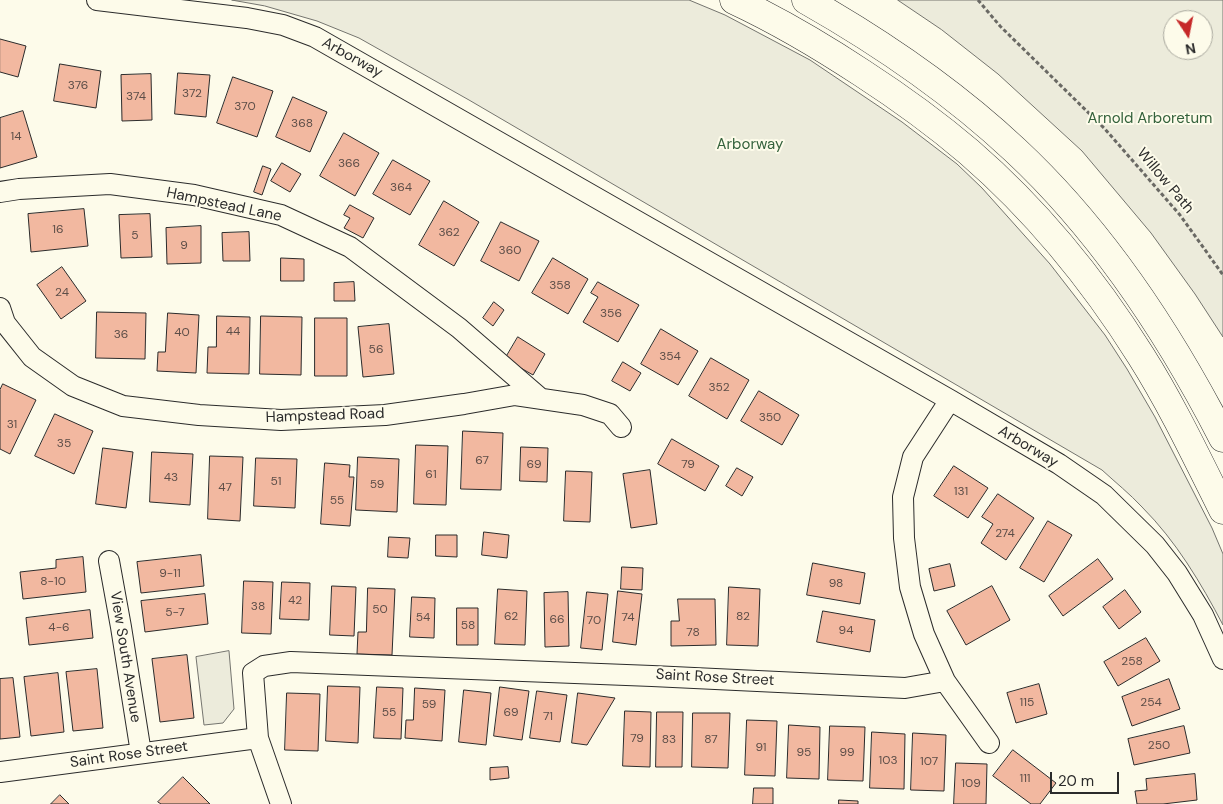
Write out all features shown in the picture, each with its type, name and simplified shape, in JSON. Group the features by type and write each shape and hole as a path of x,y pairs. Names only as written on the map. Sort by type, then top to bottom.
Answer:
{"highway":[{"path":"734,0 793,30 830,52 903,101 968,151 1029,210 1078,268 1140,355 1169,404 1223,510"},
{"path":"806,0 862,34 942,88 992,129 1038,172 1101,246 1159,324 1185,366 1223,438"}],"street":[{"name":"Arborway","path":"97,0 247,18 283,26 315,38 950,400 1059,464 1104,495 1131,520 1155,545 1182,581 1203,615 1223,659"},
{"name":"Hampstead Lane","path":"0,192 19,189 110,184 194,195 281,215 350,247 459,328 540,398"},
{"name":"Hampstead Road","path":"0,308 5,323 32,357 73,386 123,406 199,415 281,420 385,415 514,395 583,405 610,414 621,427"},
{"path":"950,400 913,457 903,498 904,538 910,587 924,634 945,681 989,743"},
{"name":"View South Avenue","path":"109,561 140,753"},
{"name":"Saint Rose Street","path":"281,804 258,738 253,673 264,666 291,662 672,676 905,688 945,681"},
{"name":"Saint Rose Street","path":"0,772 258,738"}],"path":[{"name":"Willow Path","path":"978,0 1000,26 1105,129 1180,215 1223,275"}],"green space":[{"name":"Arborway","path":"232,0 689,0 725,15 810,60 902,122 957,164 982,188 1050,264 1105,335 1155,417 1212,528 1223,554 1223,625 1197,578 1177,548 1137,502 1102,470 469,100 359,38 317,21 265,6"},
{"name":"Arnold Arboretum","path":"898,0 1223,0 1223,337 1151,233 1082,151 998,74 942,30"},
{"path":"229,651 234,709 223,723 204,725 196,657"}],"building":[{"path":"0,39 26,46 18,77 0,72"},
{"path":"60,64 101,71 96,108 54,101"},
{"path":"178,73 210,75 206,117 175,114"},
{"path":"151,74 152,120 122,121 121,75"},
{"path":"233,77 273,91 257,137 217,123"},
{"path":"293,97 327,112 310,152 276,137"},
{"path":"23,111 37,157 0,168 0,118"},
{"path":"344,133 379,153 355,196 320,176"},
{"path":"393,160 430,181 410,215 373,194"},
{"path":"282,163 301,174 290,192 271,181"},
{"path":"263,166 271,169 262,195 254,192"},
{"path":"444,201 479,222 454,266 419,245"},
{"path":"350,205 374,218 363,238 344,228 350,218 344,215"},
{"path":"84,209 88,246 31,252 28,214"},
{"path":"150,214 152,257 121,258 119,215"},
{"path":"501,222 539,241 519,281 481,261"},
{"path":"201,226 201,263 167,264 166,228"},
{"path":"249,232 250,261 223,261 222,233"},
{"path":"281,258 304,259 304,281 281,281"},
{"path":"553,258 588,279 568,314 532,293"},
{"path":"62,267 86,301 61,319 37,285"},
{"path":"354,282 355,301 334,301 334,283"},
{"path":"598,282 639,305 618,342 583,322 598,297 591,293"},
{"path":"494,302 504,310 493,326 483,318"},
{"path":"97,312 146,313 145,359 96,358"},
{"path":"168,313 199,315 196,373 157,371 158,352 165,352"},
{"path":"217,316 250,317 249,374 207,373 208,347 216,347"},
{"path":"261,316 302,317 301,375 260,374"},
{"path":"315,318 347,318 347,376 315,376"},
{"path":"389,324 394,374 363,377 358,327"},
{"path":"661,329 698,351 678,385 641,364"},
{"path":"518,337 545,354 533,375 505,359"},
{"path":"711,358 749,380 727,419 689,396"},
{"path":"623,362 641,373 630,391 612,381"},
{"path":"3,384 36,400 10,454 0,449 0,390"},
{"path":"759,391 799,415 782,445 741,421"},
{"path":"55,414 93,431 74,474 35,456"},
{"path":"463,431 503,433 501,490 461,489"},
{"path":"672,439 719,466 705,491 658,464"},
{"path":"416,445 448,446 446,505 414,504"},
{"path":"521,447 548,448 547,482 520,481"},
{"path":"103,448 133,452 126,508 96,504"},
{"path":"152,452 193,454 190,505 150,502"},
{"path":"210,456 243,457 240,521 208,519"},
{"path":"358,457 399,459 397,512 356,510"},
{"path":"256,458 297,459 295,508 254,506"},
{"path":"325,463 350,465 349,477 354,477 350,526 321,524"},
{"path":"954,466 988,488 968,518 934,496"},
{"path":"737,468 753,477 742,496 726,486"},
{"path":"650,470 657,524 631,528 623,474"},
{"path":"566,471 592,472 590,522 564,521"},
{"path":"998,494 1034,518 1006,560 981,543 993,524 982,517"},
{"path":"1048,521 1072,535 1044,582 1020,568"},
{"path":"484,532 509,535 507,558 482,555"},
{"path":"436,535 457,535 457,557 436,556"},
{"path":"389,537 410,538 408,558 388,557"},
{"path":"201,555 204,586 141,593 137,562"},
{"path":"83,557 86,592 23,599 20,572 56,568 56,560"},
{"path":"1098,559 1113,579 1063,616 1049,596"},
{"path":"813,563 865,573 860,604 807,595"},
{"path":"950,564 955,586 934,591 929,569"},
{"path":"622,567 643,568 642,590 621,589"},
{"path":"244,581 273,582 271,634 242,633"},
{"path":"282,582 310,583 309,620 280,619"},
{"path":"332,586 356,587 354,636 330,635"},
{"path":"992,586 1010,620 966,645 947,611"},
{"path":"729,587 760,589 758,646 727,645"},
{"path":"368,588 395,589 392,655 357,654 358,632 366,632"},
{"path":"498,589 527,591 525,645 495,644"},
{"path":"1125,590 1141,612 1119,629 1103,607"},
{"path":"618,591 642,594 636,645 613,642"},
{"path":"568,592 569,646 545,647 544,593"},
{"path":"587,592 608,594 602,650 581,648"},
{"path":"205,594 208,624 145,632 141,601"},
{"path":"412,597 435,598 434,638 410,637"},
{"path":"678,599 715,599 716,645 671,646 671,621 679,621"},
{"path":"457,608 478,608 478,645 457,645"},
{"path":"90,610 93,638 29,645 26,618"},
{"path":"823,611 875,620 870,652 817,642"},
{"path":"1146,638 1160,661 1118,686 1104,662"},
{"path":"187,655 194,718 160,722 152,659"},
{"path":"97,669 103,728 73,731 66,672"},
{"path":"58,673 64,732 31,736 24,677"},
{"path":"13,678 20,737 0,739 0,679"},
{"path":"1169,679 1180,709 1132,726 1122,697"},
{"path":"1039,684 1047,714 1016,723 1007,693"},
{"path":"328,686 360,687 358,743 326,741"},
{"path":"377,687 403,688 401,739 374,738"},
{"path":"500,687 529,691 522,740 494,736"},
{"path":"415,688 445,690 442,741 405,738 406,720 413,720"},
{"path":"464,690 491,693 486,745 459,742"},
{"path":"537,691 567,695 560,742 530,738"},
{"path":"287,693 320,694 318,751 285,750"},
{"path":"578,693 615,698 587,745 572,743"},
{"path":"625,711 651,712 650,767 623,766"},
{"path":"657,712 683,712 682,767 656,767"},
{"path":"693,713 730,713 728,768 692,767"},
{"path":"747,720 777,721 775,776 745,775"},
{"path":"789,725 820,727 819,779 787,778"},
{"path":"830,726 865,727 863,781 828,780"},
{"path":"1184,726 1190,753 1134,765 1128,739"},
{"path":"872,732 905,734 904,789 870,788"},
{"path":"913,733 946,735 944,791 911,790"},
{"path":"1013,750 1056,783 1040,804 1031,804 993,776"},
{"path":"956,763 987,764 986,804 954,804"},
{"path":"508,767 509,778 490,780 490,768"},
{"path":"1195,774 1197,800 1163,804 1137,804 1135,791 1147,790 1146,779"},
{"path":"183,777 210,804 161,804 158,802"},
{"path":"754,788 773,788 773,804 753,804"},
{"path":"60,795 69,804 51,804"},
{"path":"839,800 858,801 858,804 839,804"}]}
